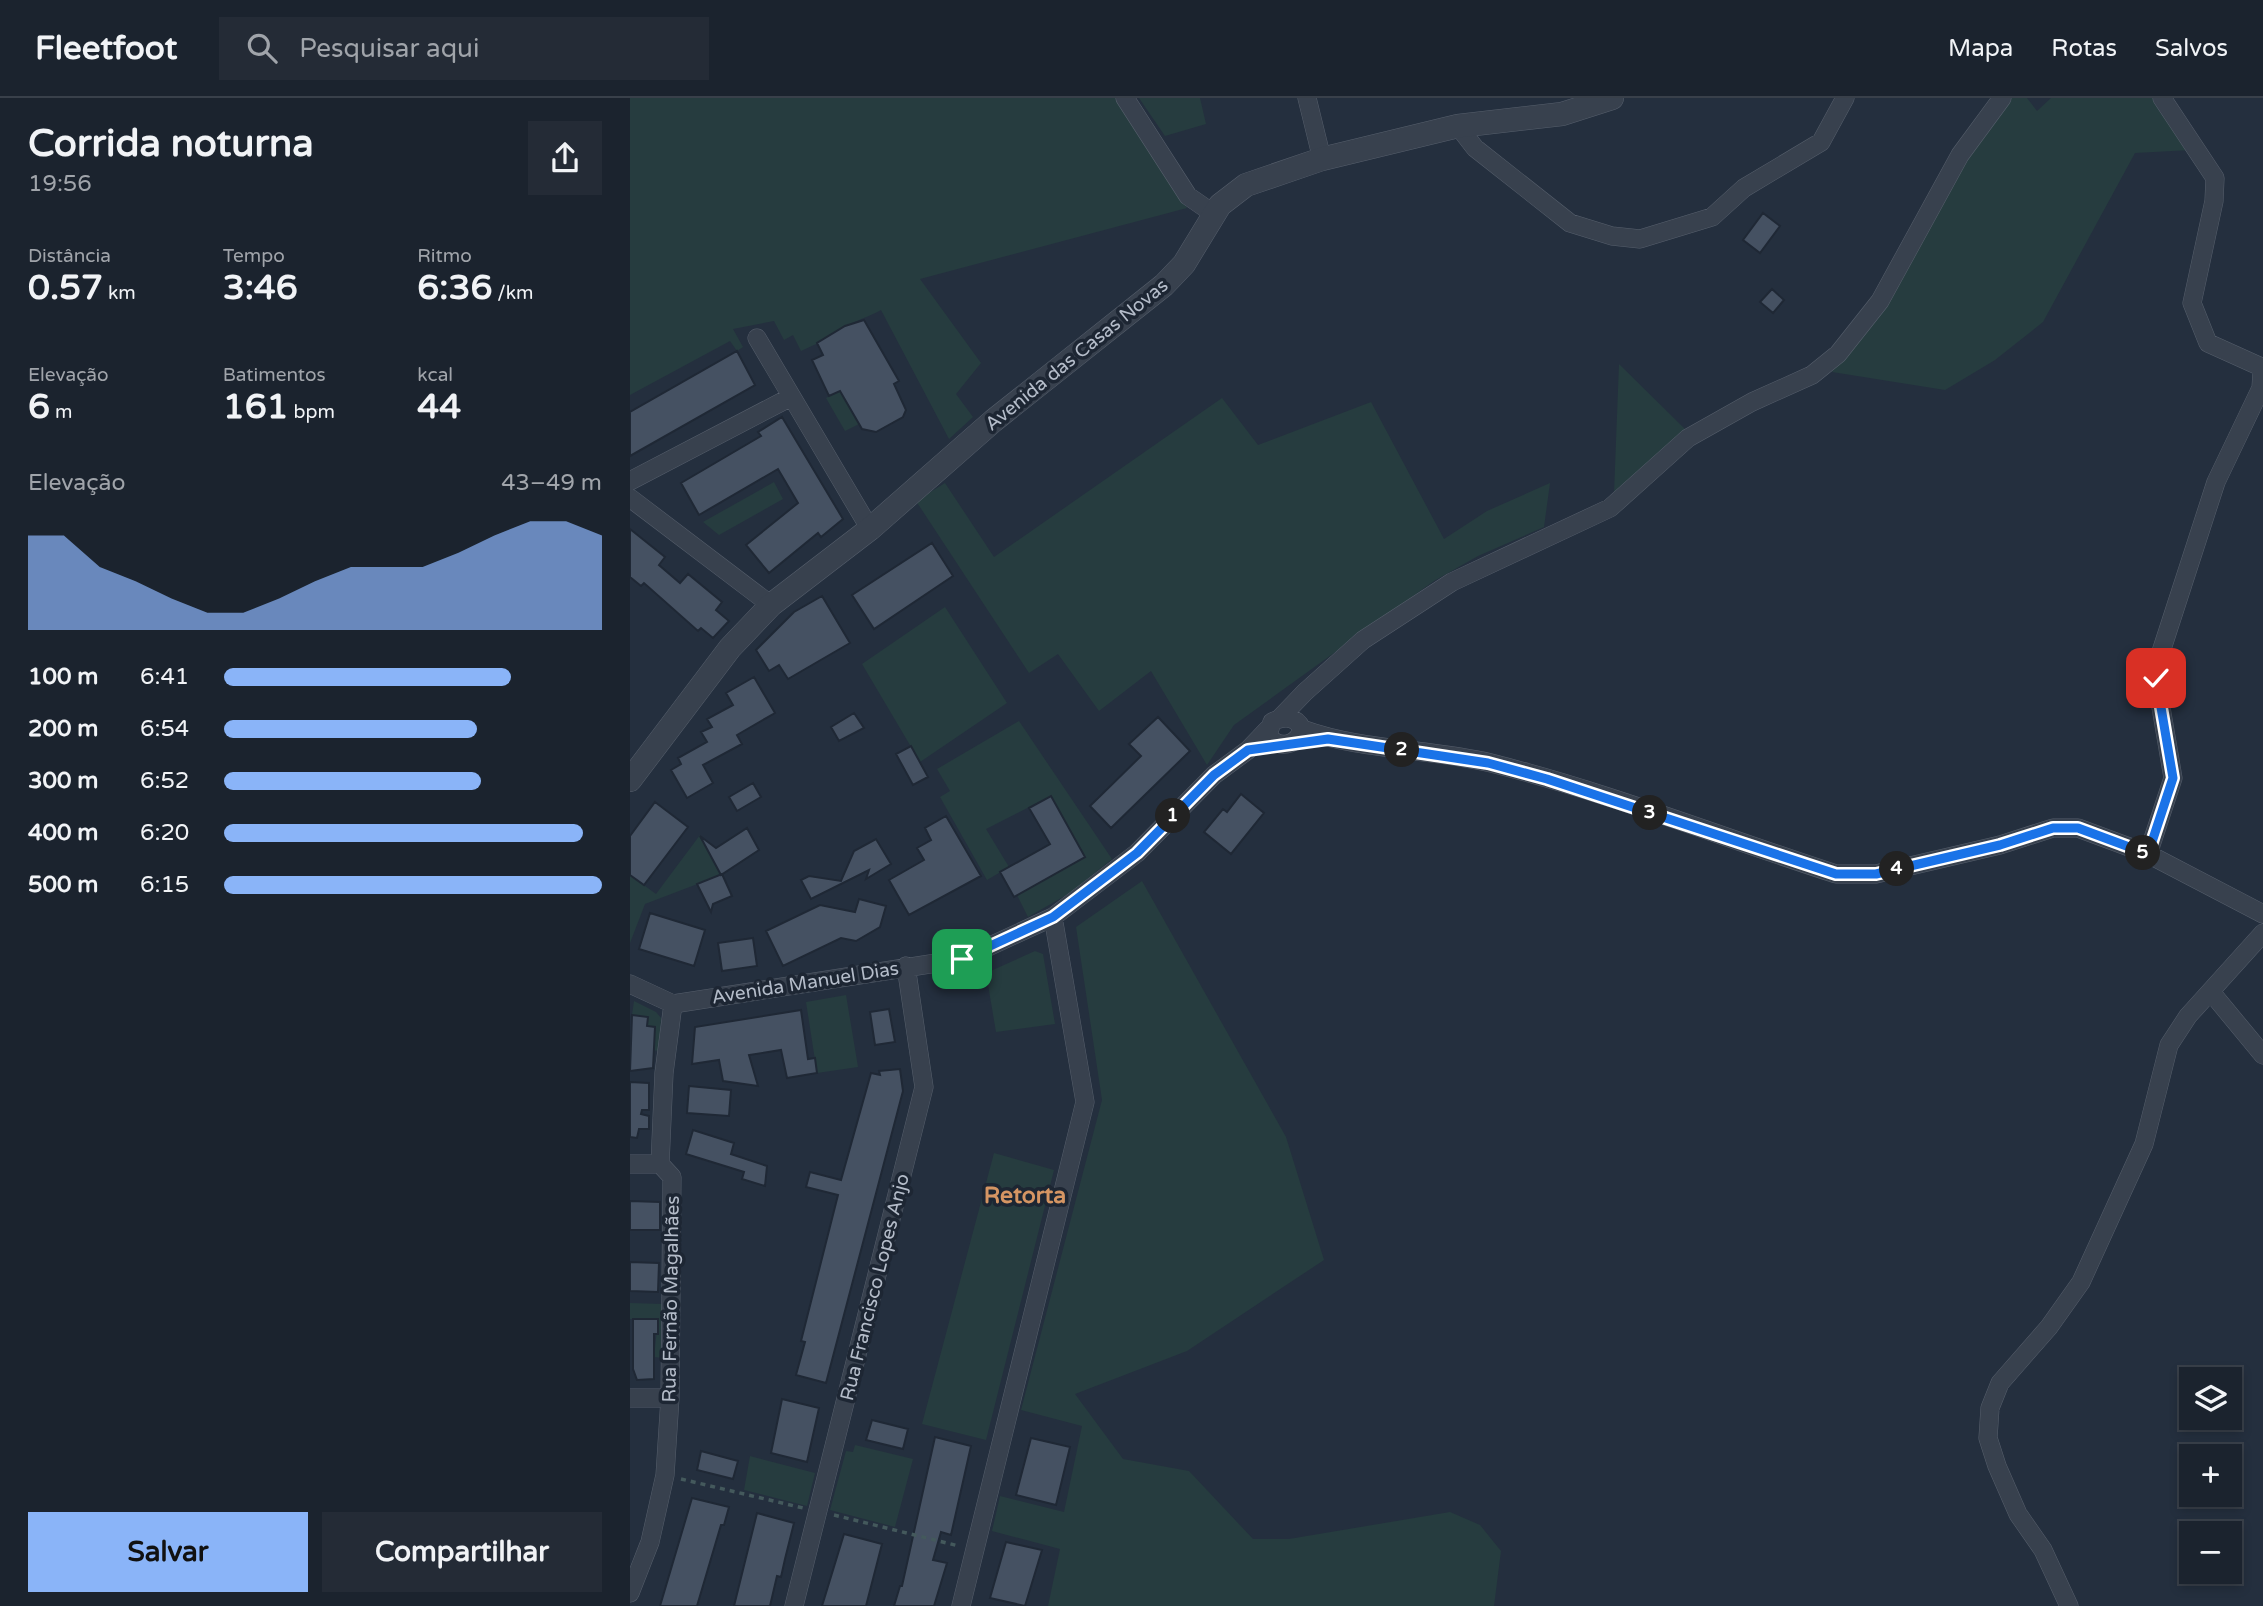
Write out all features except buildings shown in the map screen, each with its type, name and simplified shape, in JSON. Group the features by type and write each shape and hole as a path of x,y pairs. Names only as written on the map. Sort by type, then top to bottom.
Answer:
{"street":[{"path":"1125,98 1188,196 1214,214"},
{"path":"1307,98 1322,159"},
{"name":"Avenida das Casas Novas","path":"630,780 730,648 771,605 870,528 993,421 1164,285 1184,264 1214,214 1230,195 1246,185 1322,159 1458,126 1562,114 1612,98"},
{"path":"1458,126 1475,148 1570,223 1612,236 1640,239 1712,217 1744,188 1821,142 1845,98"},
{"path":"1305,692 1301,726 1296,741 1285,744 1271,741 1274,723 1305,692 1363,640 1452,582 1610,508 1688,438 1752,402 1812,375 1838,354 1880,301 1960,155 2002,98"},
{"path":"2148,854 2173,778 2156,678 2159,658 2216,482 2261,388 2263,371 2259,366 2208,343 2192,303 2214,201 2215,178 2162,98"},
{"path":"757,338 870,528"},
{"path":"630,481 792,397"},
{"path":"630,498 771,605"},
{"name":"Avenida Manuel Dias","path":"673,1004 962,959 1053,917 1137,853 1214,775 1248,750 1274,723 1301,726 1328,739"},
{"name":"Avenida Manuel Dias","path":"1248,750 1328,739 1500,766 1836,874 1876,874 2000,845 2053,828 2078,828 2148,854 2263,914"},
{"path":"961,1606 1085,1102 1053,917"},
{"path":"2069,1606 2043,1550 2018,1514 1997,1466 1988,1438 1990,1408 2000,1383 2049,1327 2081,1282 2144,1144 2169,1045 2188,1016 2263,933"},
{"name":"Rua Francisco Lopes Anjo","path":"794,1606 924,1087 906,966"},
{"path":"630,985 673,1004"},
{"path":"2211,992 2263,1055"},
{"name":"Rua Fernão Magalhães","path":"630,1593 650,1542 664,1475 670,1398 672,1177 660,1164 664,1073 673,1004"},
{"path":"630,1164 660,1164"},
{"path":"630,1398 670,1398"}],"path":[{"path":"664,1475 975,1550"}],"green space":[{"path":"630,98 1123,98 1187,208 920,279 981,363 956,394 973,417 949,439 881,310 845,326 829,338 801,351 793,335 784,340 774,321 733,329 743,347 737,351 730,341 630,395"},
{"path":"1139,98 1200,98 1206,124 1165,136"},
{"path":"2008,98 2027,98 2037,111 2051,98 2154,98 2191,150 2135,153 2043,322 1995,360 1945,390 1832,372 1880,311 1978,141"},
{"path":"1619,364 1687,431 1614,493"},
{"path":"840,391 859,424 845,431 826,398"},
{"path":"1222,398 1258,445 1371,402 1444,539 1487,511 1550,483 1544,527 1478,556 1434,581 1234,725 1207,765 1151,671 1099,711 1058,654 1029,673 916,501 945,483 994,557"},
{"path":"774,482 783,499 719,535 703,522"},
{"path":"945,607 1007,703 920,762 862,664"},
{"path":"1019,721 1112,859 1070,893 1028,917 1017,895 1085,856 1051,796 986,829 1009,867 987,880 940,797 950,791 937,769"},
{"path":"700,835 721,875 645,904 630,943 630,875 656,894"},
{"path":"1142,881 1286,1137 1324,1260 1187,1351 1075,1394 1123,1459 1189,1471 1253,1539 1289,1539 1450,1512 1480,1525 1501,1551 1494,1606 1048,1606 1060,1549 992,1531 1000,1496 1064,1512 1082,1426 1021,1410 1102,1100 1076,927"},
{"path":"1035,951 1043,954 1055,1024 996,1032 986,973"},
{"path":"846,995 858,1067 817,1073 806,1002"},
{"path":"634,1001 656,1012 661,1018 659,1051 652,1050 655,1027 647,1026 648,1017 632,1015"},
{"path":"994,1153 1054,1170 986,1440 922,1424"},
{"path":"630,1303 663,1304 663,1358 654,1357 658,1319 630,1319"},
{"path":"855,1445 913,1459 895,1527 830,1510 846,1451 853,1452"},
{"path":"750,1456 815,1473 807,1506 744,1490"}],"district":[{"name":"Retorta","path":"1025,1195"}],"route":[{"path":"962,959 1053,917 1137,853 1214,775 1248,750 1328,739 1488,763 1547,779 1836,874 1876,874 2000,845 2053,828 2078,828 2148,854 2171,792 2173,778 2156,678"}]}
